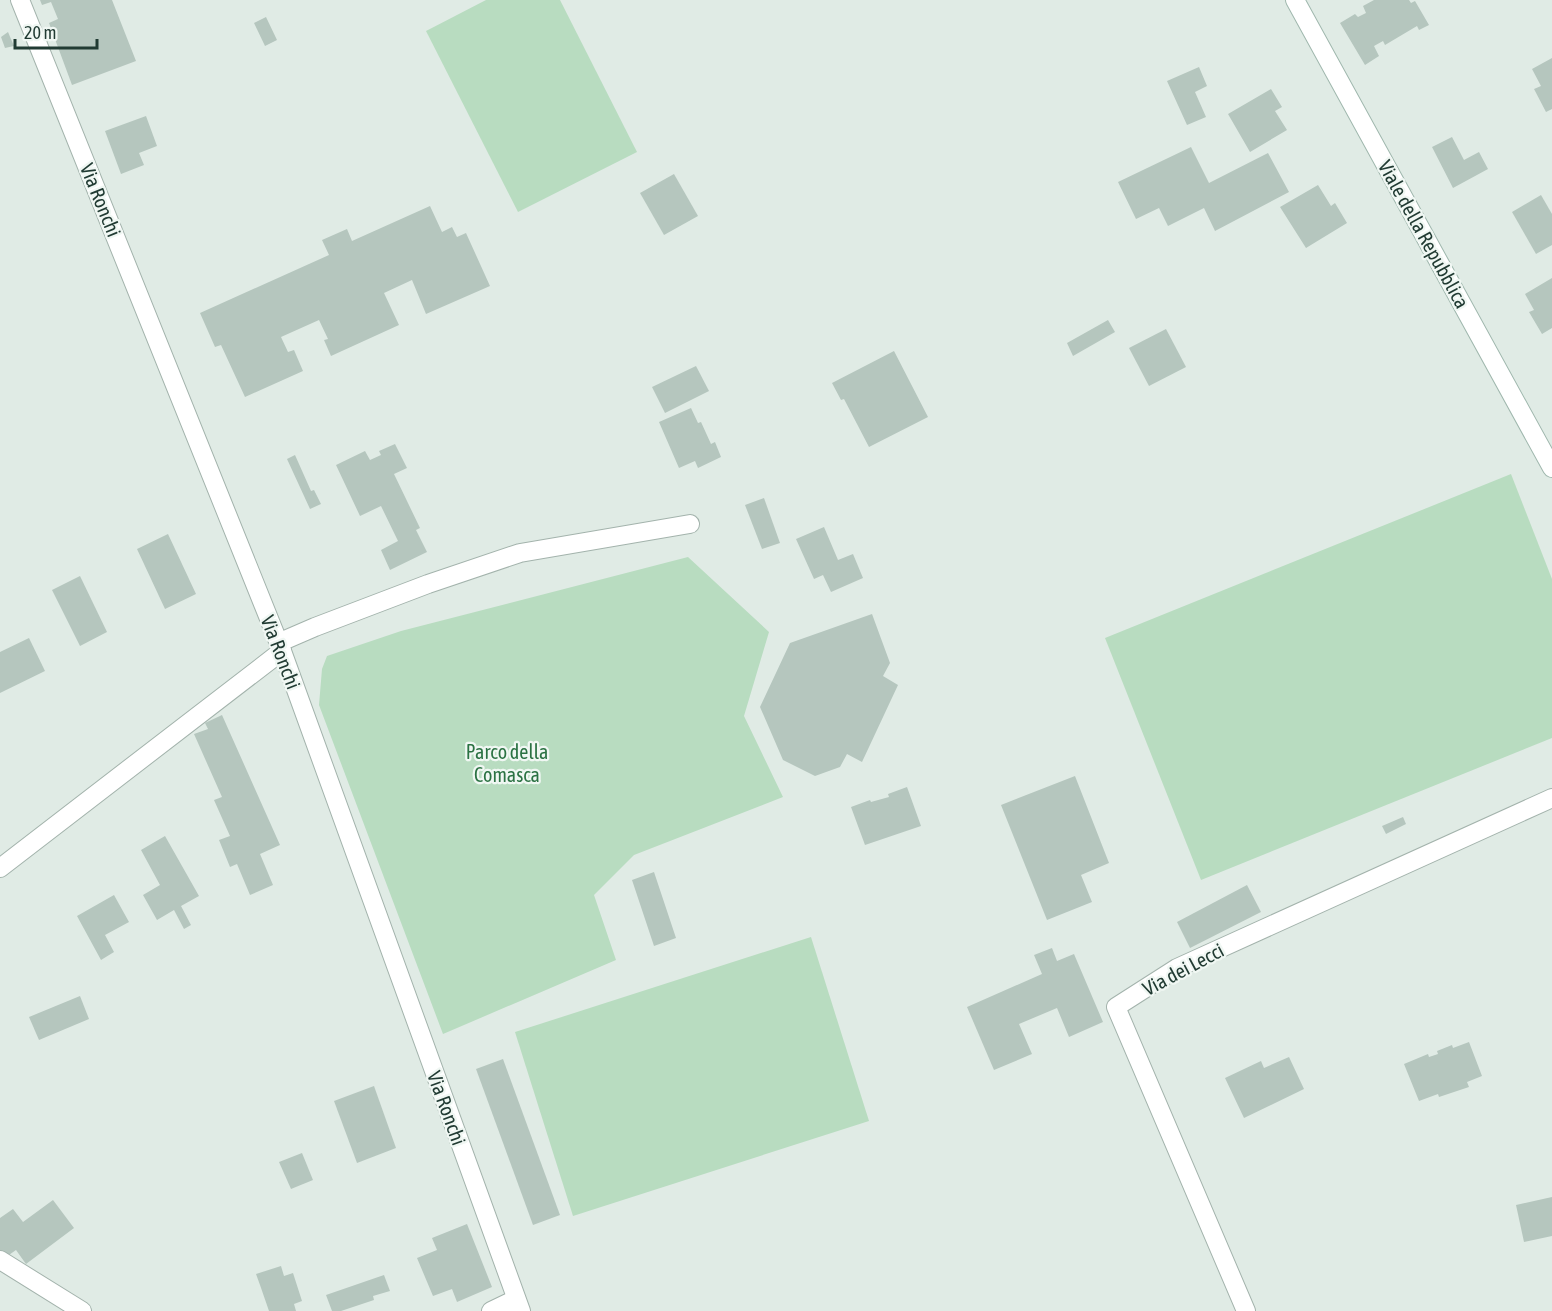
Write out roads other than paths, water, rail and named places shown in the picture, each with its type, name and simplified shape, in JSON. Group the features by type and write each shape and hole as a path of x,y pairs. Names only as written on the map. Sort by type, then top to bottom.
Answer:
{"street":[{"name":"Via Ronchi","path":"20,0 280,647 519,1305"},
{"name":"Viale della Repubblica","path":"1296,0 1552,468"},
{"path":"0,868 280,647 315,627 428,584 520,553 690,524"},
{"name":"Via dei Lecci","path":"1245,1311 1116,1007 1177,968 1552,798"},
{"path":"0,1260 82,1311"},
{"path":"491,1311 519,1305"}],"park label":[{"name":"Parco della Comasca","path":"507,762"}]}
